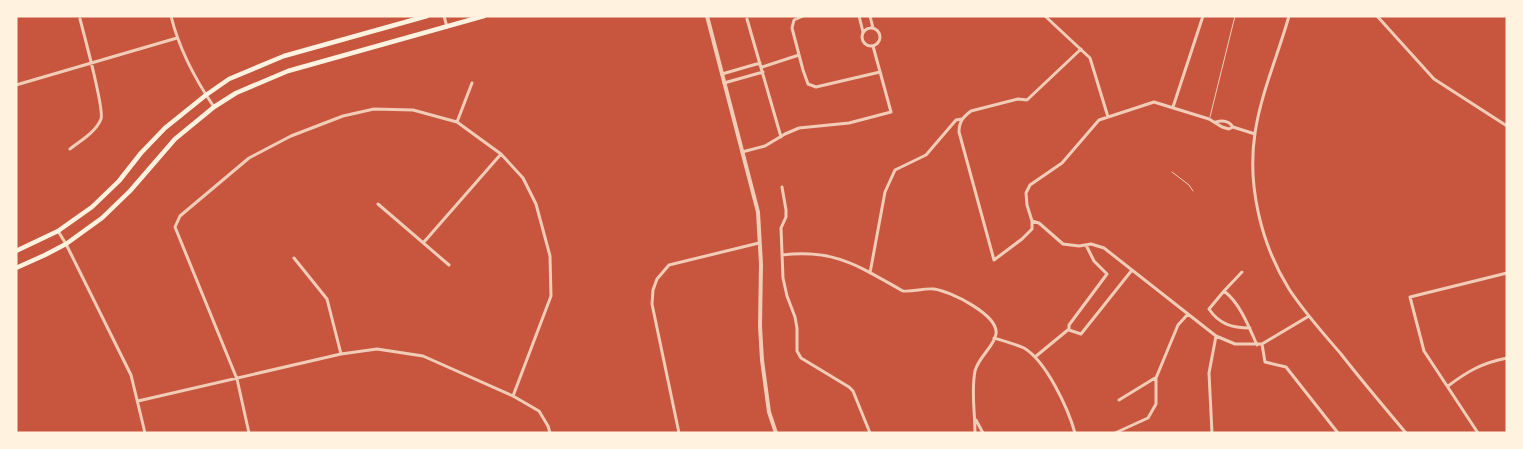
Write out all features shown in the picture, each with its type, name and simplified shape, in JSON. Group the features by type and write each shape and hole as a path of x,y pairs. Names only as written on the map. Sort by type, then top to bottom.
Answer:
{"main road":[{"path":"16,251 58,231 92,207 119,181 165,128 206,95 229,80 284,56 427,16"},
{"path":"16,268 66,244 102,218 130,191 152,163 175,139 236,93 288,71 484,16"}],"street":[{"path":"171,16 177,38 197,81 214,108"},
{"path":"444,16 446,27"},
{"path":"707,16 758,212 761,264 760,326 762,360 769,412 776,433"},
{"path":"803,16 794,20 792,28 808,84 816,87 880,72"},
{"path":"859,16 864,33 863,42 873,46 879,43 881,36 873,28 870,16"},
{"path":"1045,16 1090,58 1108,117"},
{"path":"1173,107 1202,16"},
{"path":"1289,16 1255,134 1254,184 1265,234 1278,270 1309,316 1406,433"},
{"path":"1377,16 1434,78 1507,126"},
{"path":"747,18 781,137"},
{"path":"70,149 95,128 102,118 100,102 80,19"},
{"path":"864,33 867,29 873,28"},
{"path":"16,85 177,38"},
{"path":"742,152 760,148 799,128 849,123 891,112 873,46"},
{"path":"1081,49 1027,100 1018,99 971,111 962,120 959,132 994,260 1032,229 1026,193 1030,185 1062,162 1099,120 1154,102 1209,119 1228,129 1233,127 1255,134"},
{"path":"722,74 799,55"},
{"path":"747,67 749,76"},
{"path":"724,83 763,72"},
{"path":"457,122 472,83"},
{"path":"250,433 237,379 175,227 180,216 249,158 291,136 326,122 374,109 414,110 457,122 501,154 523,178 536,204 550,256 551,296 513,396"},
{"path":"870,273 885,192 894,170 926,155 956,120 962,120"},
{"path":"424,242 501,154"},
{"path":"782,187 786,210 786,217 781,228 783,278 786,296 795,317 797,351 801,358 853,391 870,433"},
{"path":"378,204 449,264"},
{"path":"1032,221 1039,222 1063,244 1091,244 1104,248 1216,336 1234,344 1262,344 1309,316"},
{"path":"58,231 131,375 145,433"},
{"path":"679,433 652,304 653,290 657,279 669,265 759,243"},
{"path":"1036,357 1069,330 1069,325 1107,274 1094,261 1086,245"},
{"path":"782,255 800,252 824,254 844,260 903,291 911,292 926,288 936,289 981,310 993,322 996,330 994,338 980,358 976,370 973,389 975,433"},
{"path":"294,258 328,299 341,354"},
{"path":"1069,330 1081,334 1132,270"},
{"path":"1242,272 1209,309 1224,324 1235,328 1250,328"},
{"path":"1477,433 1424,351 1410,297 1507,273"},
{"path":"1224,291 1230,295 1250,328 1257,345"},
{"path":"1117,432 1148,418 1156,404 1156,378 1178,325 1188,314"},
{"path":"1212,433 1209,373 1216,336"},
{"path":"994,338 1023,348 1036,357 1058,390 1075,433"},
{"path":"1262,344 1265,362 1286,367 1338,433"},
{"path":"138,400 341,354 377,349 423,356 513,396 539,411 550,433"},
{"path":"1448,386 1465,373 1484,363 1507,358"},
{"path":"1119,400 1156,378"},
{"path":"974,418 983,433"}],"lane":[{"path":"1209,119 1235,16"},
{"path":"1172,172 1193,191"}]}
